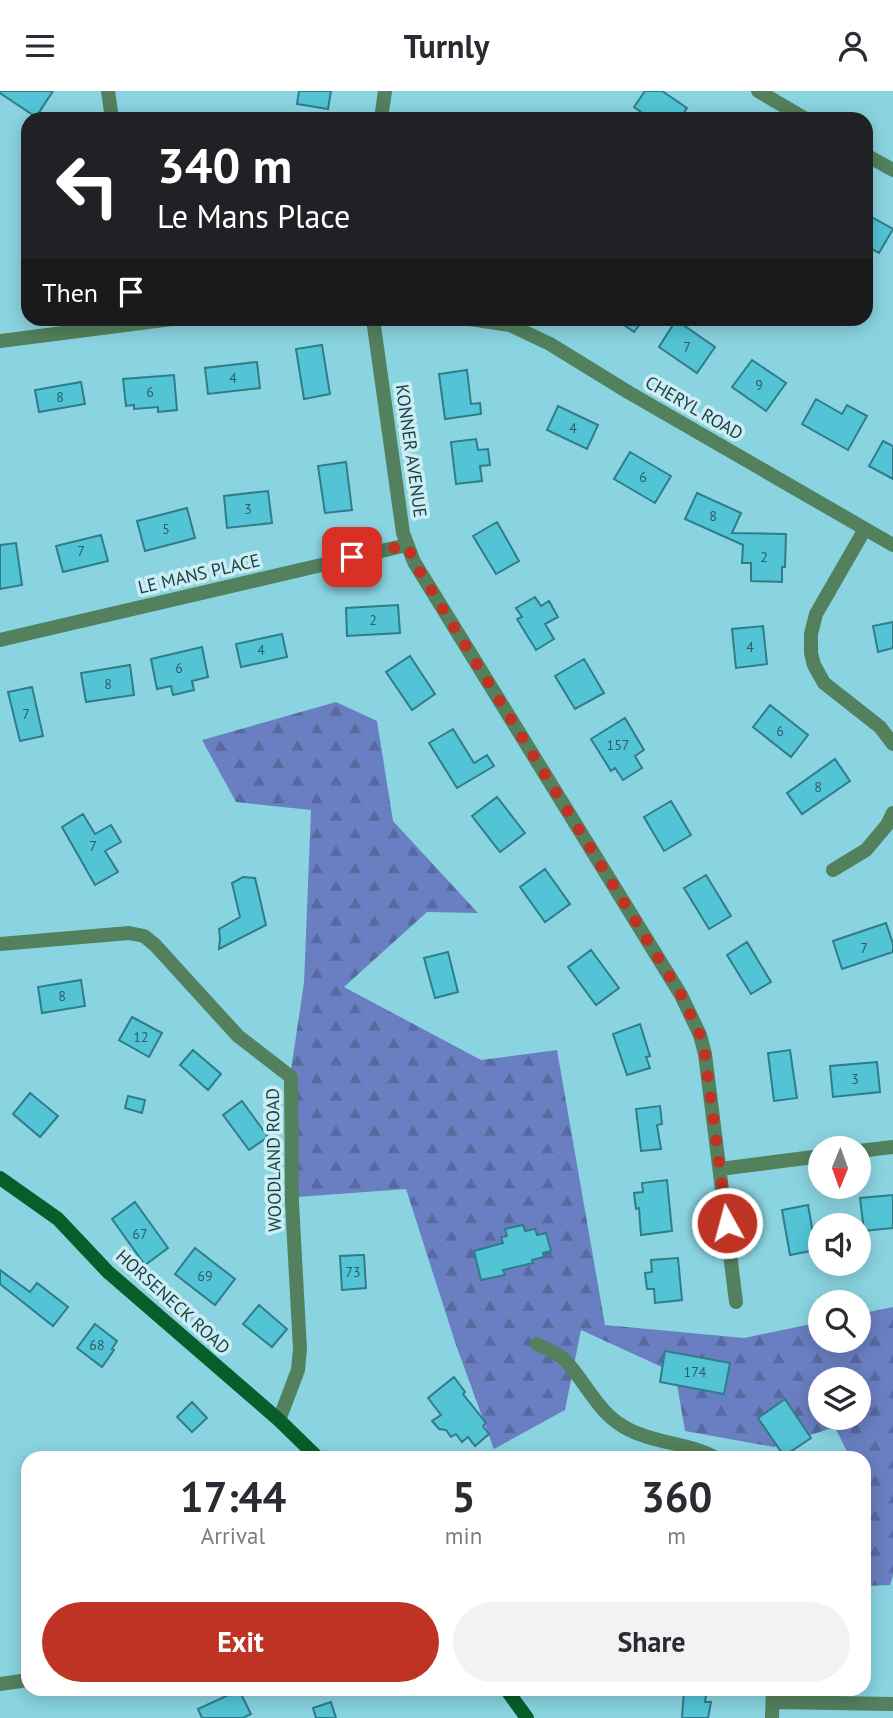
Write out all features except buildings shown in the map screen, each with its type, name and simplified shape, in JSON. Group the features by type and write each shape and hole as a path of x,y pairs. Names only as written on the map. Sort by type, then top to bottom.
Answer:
{"street":[{"path":"108,91 111,112"},
{"path":"382,112 385,91"},
{"path":"758,91 794,112"},
{"path":"873,159 893,170"},
{"path":"0,341 98,326"},
{"name":"KONNER AVENUE","path":"374,326 403,533 414,562 681,995 700,1035 705,1055 736,1303"},
{"name":"CHERYL ROAD","path":"512,326 540,339 893,545"},
{"path":"865,529 816,614 811,634 811,653 824,683 880,727 893,744"},
{"name":"LE MANS PLACE","path":"0,640 407,545"},
{"path":"833,870 866,850 887,825 893,813"},
{"name":"WOODLAND ROAD","path":"0,944 129,933 144,936 239,1035 291,1077 292,1203 300,1349 298,1370 279,1420"},
{"path":"872,1149 893,1147"},
{"path":"720,1170 808,1158"},
{"name":"HORSENECK ROAD","path":"0,1178 58,1219 108,1272 279,1420 311,1451"},
{"path":"537,1345 564,1358 596,1401 616,1422 638,1434 698,1451"},
{"path":"0,1684 21,1681"},
{"path":"511,1696 527,1718"},
{"path":"772,1718 773,1696"},
{"path":"785,1696 893,1705"}],"green space":[{"path":"336,702 377,721 393,821 478,913 427,912 344,987 481,1060 557,1050 605,1325 744,1338 808,1325 808,1353 871,1353 871,1312 893,1307 893,1575 890,1585 871,1586 871,1451 847,1451 836,1430 871,1430 871,1367 808,1367 808,1430 826,1430 774,1447 685,1431 675,1373 581,1330 565,1410 494,1449 456,1345 406,1189 297,1197 289,1083 304,983 311,810 236,802 202,740"}],"route":[{"path":"352,557 407,545 414,562 681,995 700,1035 705,1055 727,1223"}]}
